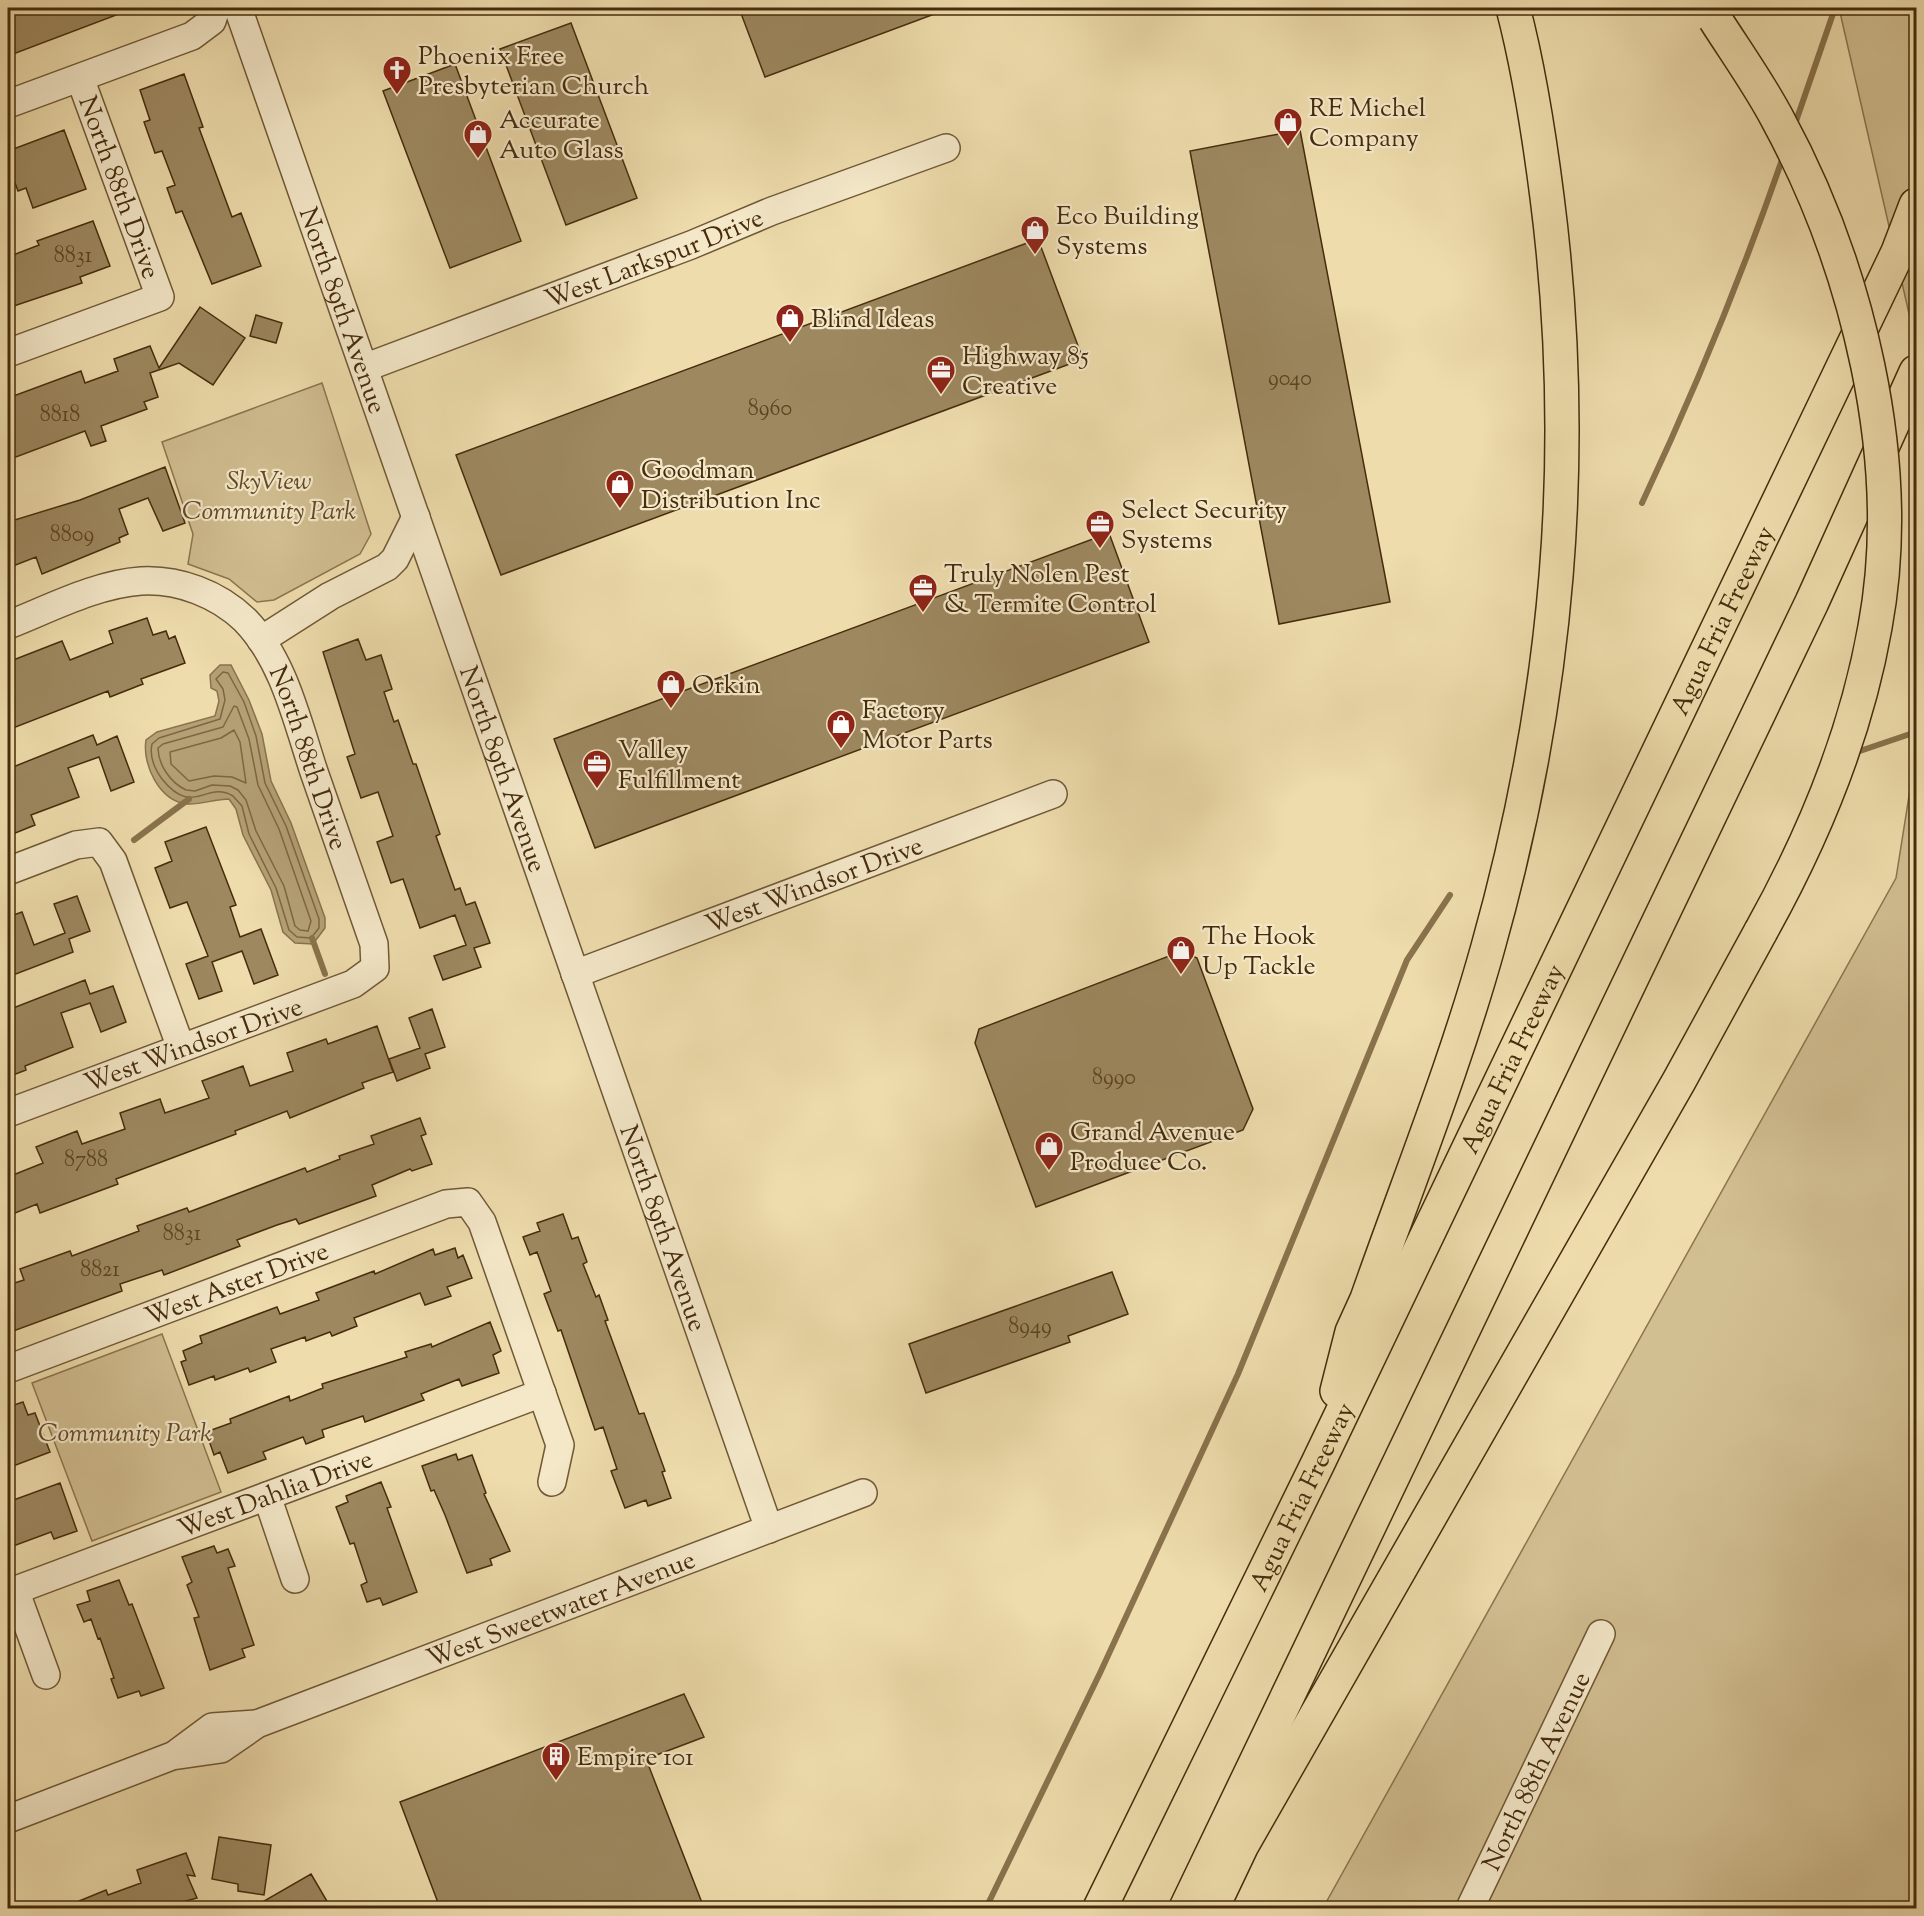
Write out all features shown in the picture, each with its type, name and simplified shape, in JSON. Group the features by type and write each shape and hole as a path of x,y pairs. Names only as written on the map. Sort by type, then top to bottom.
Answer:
{"highway":[{"path":"1318,1463 1352,1332 1367,1299 1470,1008 1489,945 1527,792 1551,636 1563,500 1561,342 1544,169 1513,8"},
{"path":"1212,1908 1247,1835 1678,1081 1798,865 1854,722 1876,625 1883,513 1880,452 1869,376 1853,304 1834,244 1777,117 1712,13"},
{"name":"Agua Fria Freeway","path":"1100,1908 1318,1463 1893,262 1917,205"},
{"path":"1186,1908 1807,613 1917,372"}],"street":[{"path":"8,104 192,36 212,21 216,8"},
{"name":"North 89th Avenue","path":"238,8 769,1529"},
{"name":"North 88th Drive","path":"8,353 160,297 80,78"},
{"name":"West Larkspur Drive","path":"364,368 772,211 946,148"},
{"path":"261,640 330,596 387,567 396,559 416,517"},
{"name":"North 88th Drive","path":"8,625 117,586 141,581 187,586 227,606 245,620 261,640 277,668 291,702 374,944 375,968"},
{"name":"West Windsor Drive","path":"575,974 1053,794"},
{"path":"8,871 76,845 99,842 113,861 181,1048"},
{"name":"West Windsor Drive","path":"8,1113 353,984 375,968"},
{"name":"West Aster Drive","path":"8,1369 446,1204 468,1202 482,1222 542,1392"},
{"path":"542,1392 561,1444 552,1482"},
{"name":"West Dahlia Drive","path":"11,1592 542,1392"},
{"name":"West Sweetwater Avenue","path":"8,1819 172,1756 212,1727 258,1724 863,1493"},
{"path":"267,1496 296,1579"},
{"path":"11,1592 46,1675"},
{"name":"North 88th Avenue","path":"1470,1908 1601,1634"}],"green space":[{"path":"1839,8 1916,8 1916,344"},
{"name":"SkyView Community Park","path":"322,383 371,534 360,554 274,600 257,602 229,579 188,564 193,534 162,442"},
{"path":"1916,752 1916,1908 1323,1908 1896,878"},
{"name":"Community Park","path":"162,1334 221,1492 92,1541 32,1383"}],"water":[{"path":"220,665 231,665 249,700 262,734 271,781 291,823 325,918 325,928 313,944 295,943 283,932 271,890 243,835 236,809 229,799 192,804 177,801 161,789 150,770 145,750 146,740 157,732 215,716 219,701 217,691 211,688 210,675"}],"building":[{"path":"8,8 132,8 132,9 8,56"},
{"path":"739,8 948,8 948,9 765,77"},
{"path":"571,23 637,198 566,225 500,49"},
{"path":"455,64 521,241 450,268 383,91"},
{"path":"184,74 203,127 199,128 232,217 241,213 261,266 212,284 182,211 176,213 167,188 175,185 162,151 155,153 144,122 150,120 140,90"},
{"path":"64,130 86,189 33,208 26,188 18,191 8,164 8,151"},
{"path":"1300,130 1390,602 1279,624 1190,151"},
{"path":"93,221 110,266 80,277 82,283 8,308 8,257 39,245 37,241"},
{"path":"1038,239 1083,359 501,575 456,455"},
{"path":"200,307 245,338 213,385 179,363 150,373 158,397 144,402 147,409 101,426 106,441 91,446 85,431 8,460 8,398 81,371 85,383 118,371 114,359 150,346 159,368"},
{"path":"256,315 282,323 276,343 250,336"},
{"path":"165,467 185,523 163,531 148,498 119,509 128,534 119,538 120,542 42,574 36,557 8,568 8,522 80,500"},
{"path":"1109,533 1149,642 595,848 554,739"},
{"path":"147,618 153,635 166,631 169,639 175,636 185,663 141,679 143,684 110,697 108,691 8,730 8,662 62,641 70,660 113,643 109,631"},
{"path":"358,639 366,660 381,655 392,689 384,692 394,722 398,720 413,764 416,764 440,834 436,836 455,890 460,888 466,905 475,902 490,943 474,948 481,967 443,980 434,956 466,945 455,915 420,928 403,879 391,883 377,842 393,836 378,792 361,798 347,757 355,754 323,652"},
{"path":"93,735 97,745 117,736 134,782 111,791 99,757 68,768 79,797 31,815 35,825 8,836 8,769"},
{"path":"206,827 236,905 230,907 240,937 261,929 278,975 254,984 242,951 212,962 222,991 199,999 186,964 208,956 187,902 170,908 155,868 172,861 165,842"},
{"path":"77,896 90,931 69,939 73,952 8,977 8,917 22,912 34,945 65,933 54,904"},
{"path":"1182,951 1197,958 1253,1109 1243,1130 1036,1207 975,1043 979,1029"},
{"path":"85,980 90,994 113,986 126,1022 101,1032 90,1003 61,1013 73,1047 25,1066 26,1070 8,1077 8,1010"},
{"path":"432,1009 445,1047 425,1054 430,1068 397,1081 389,1059 420,1048 409,1018"},
{"path":"377,1026 393,1072 362,1083 364,1088 290,1118 287,1111 235,1131 236,1134 116,1179 118,1184 40,1213 37,1204 8,1216 8,1177 43,1163 36,1147 77,1131 82,1144 125,1129 120,1113 160,1099 165,1113 209,1098 202,1081 243,1066 250,1086 293,1071 287,1053 326,1039 328,1044"},
{"path":"420,1118 426,1134 421,1136 432,1164 412,1171 410,1169 372,1185 376,1196 299,1224 296,1219 277,1225 237,1240 240,1246 164,1275 162,1270 120,1284 122,1291 8,1333 8,1285 24,1280 20,1269 70,1251 72,1256 139,1231 137,1226 187,1208 189,1212 305,1168 307,1172 340,1159 339,1156 374,1144 371,1136"},
{"path":"563,1214 572,1239 578,1237 587,1262 583,1264 596,1297 599,1295 608,1320 605,1321 639,1414 644,1413 665,1471 662,1472 671,1498 648,1506 646,1500 625,1508 611,1471 617,1469 603,1427 595,1430 561,1330 558,1331 544,1294 551,1291 537,1252 530,1255 523,1237 540,1231 537,1223"},
{"path":"455,1248 458,1258 463,1255 472,1278 447,1287 451,1296 425,1305 420,1293 354,1318 357,1326 332,1336 330,1332 306,1341 305,1337 271,1349 276,1362 250,1372 248,1368 215,1380 214,1376 189,1385 181,1362 186,1360 183,1351 202,1343 200,1336 277,1307 280,1314 319,1300 316,1293 374,1271 375,1274 433,1249 435,1255"},
{"path":"1112,1272 1128,1314 1068,1336 1070,1342 926,1393 909,1344"},
{"path":"490,1322 501,1351 493,1355 499,1373 462,1386 459,1379 421,1394 424,1400 365,1422 363,1416 322,1430 324,1437 306,1444 303,1437 263,1452 266,1459 228,1473 220,1452 214,1455 206,1432 231,1423 230,1419 289,1396 290,1401 323,1388 322,1384 407,1357 405,1352 431,1344 432,1347"},
{"path":"23,1402 28,1415 35,1413 50,1452 8,1468 8,1407"},
{"path":"456,1454 458,1460 472,1455 486,1493 484,1494 510,1551 490,1559 492,1565 467,1573 445,1515 434,1490 431,1491 422,1466"},
{"path":"381,1482 391,1507 387,1508 417,1592 383,1605 380,1598 367,1602 361,1585 367,1582 354,1543 350,1544 336,1507 348,1502 346,1496"},
{"path":"60,1483 77,1531 54,1539 51,1532 8,1548 8,1502"},
{"path":"214,1546 217,1553 228,1549 235,1566 228,1568 254,1645 242,1649 245,1657 210,1670 194,1618 199,1617 187,1585 192,1582 182,1557"},
{"path":"119,1580 129,1605 132,1604 164,1688 141,1696 139,1691 118,1698 111,1679 114,1678 100,1638 98,1639 91,1619 84,1622 77,1605 90,1601 87,1591"},
{"name":"Empire 101","path":"684,1694 704,1737 646,1759 704,1908 440,1908 400,1802"},
{"path":"219,1837 271,1845 264,1895 238,1891 238,1884 212,1879"},
{"path":"186,1853 195,1876 187,1875 197,1898 160,1908 62,1908 106,1890 108,1895 141,1883 137,1870"},
{"path":"311,1874 331,1908 252,1908"}],"waterway":[{"path":"1794,127 1835,8"},
{"path":"1642,503 1717,332 1783,157"},
{"path":"1854,753 1916,732"},
{"path":"134,840 189,799"},
{"path":"986,1908 1100,1673 1238,1374 1407,960 1450,895"},
{"path":"312,938 325,974"}],"place":[{"name":"Phoenix Free Presbyterian Church","path":"397,96"},
{"name":"RE Michel Company","path":"1288,148"},
{"name":"Accurate Auto Glass","path":"478,160"},
{"name":"Eco Building Systems","path":"1035,256"},
{"name":"Blind Ideas","path":"790,344"},
{"name":"Highway 85 Creative","path":"941,396"},
{"name":"Goodman Distribution Inc","path":"620,510"},
{"name":"Select Security Systems","path":"1100,550"},
{"name":"Truly Nolen Pest & Termite Control","path":"923,614"},
{"name":"Orkin","path":"671,710"},
{"name":"Factory Motor Parts","path":"841,750"},
{"name":"Valley Fulfillment","path":"597,790"},
{"name":"The Hook Up Tackle","path":"1181,976"},
{"name":"Grand Avenue Produce Co.","path":"1049,1172"},
{"name":"Empire 101","path":"556,1782"}]}
